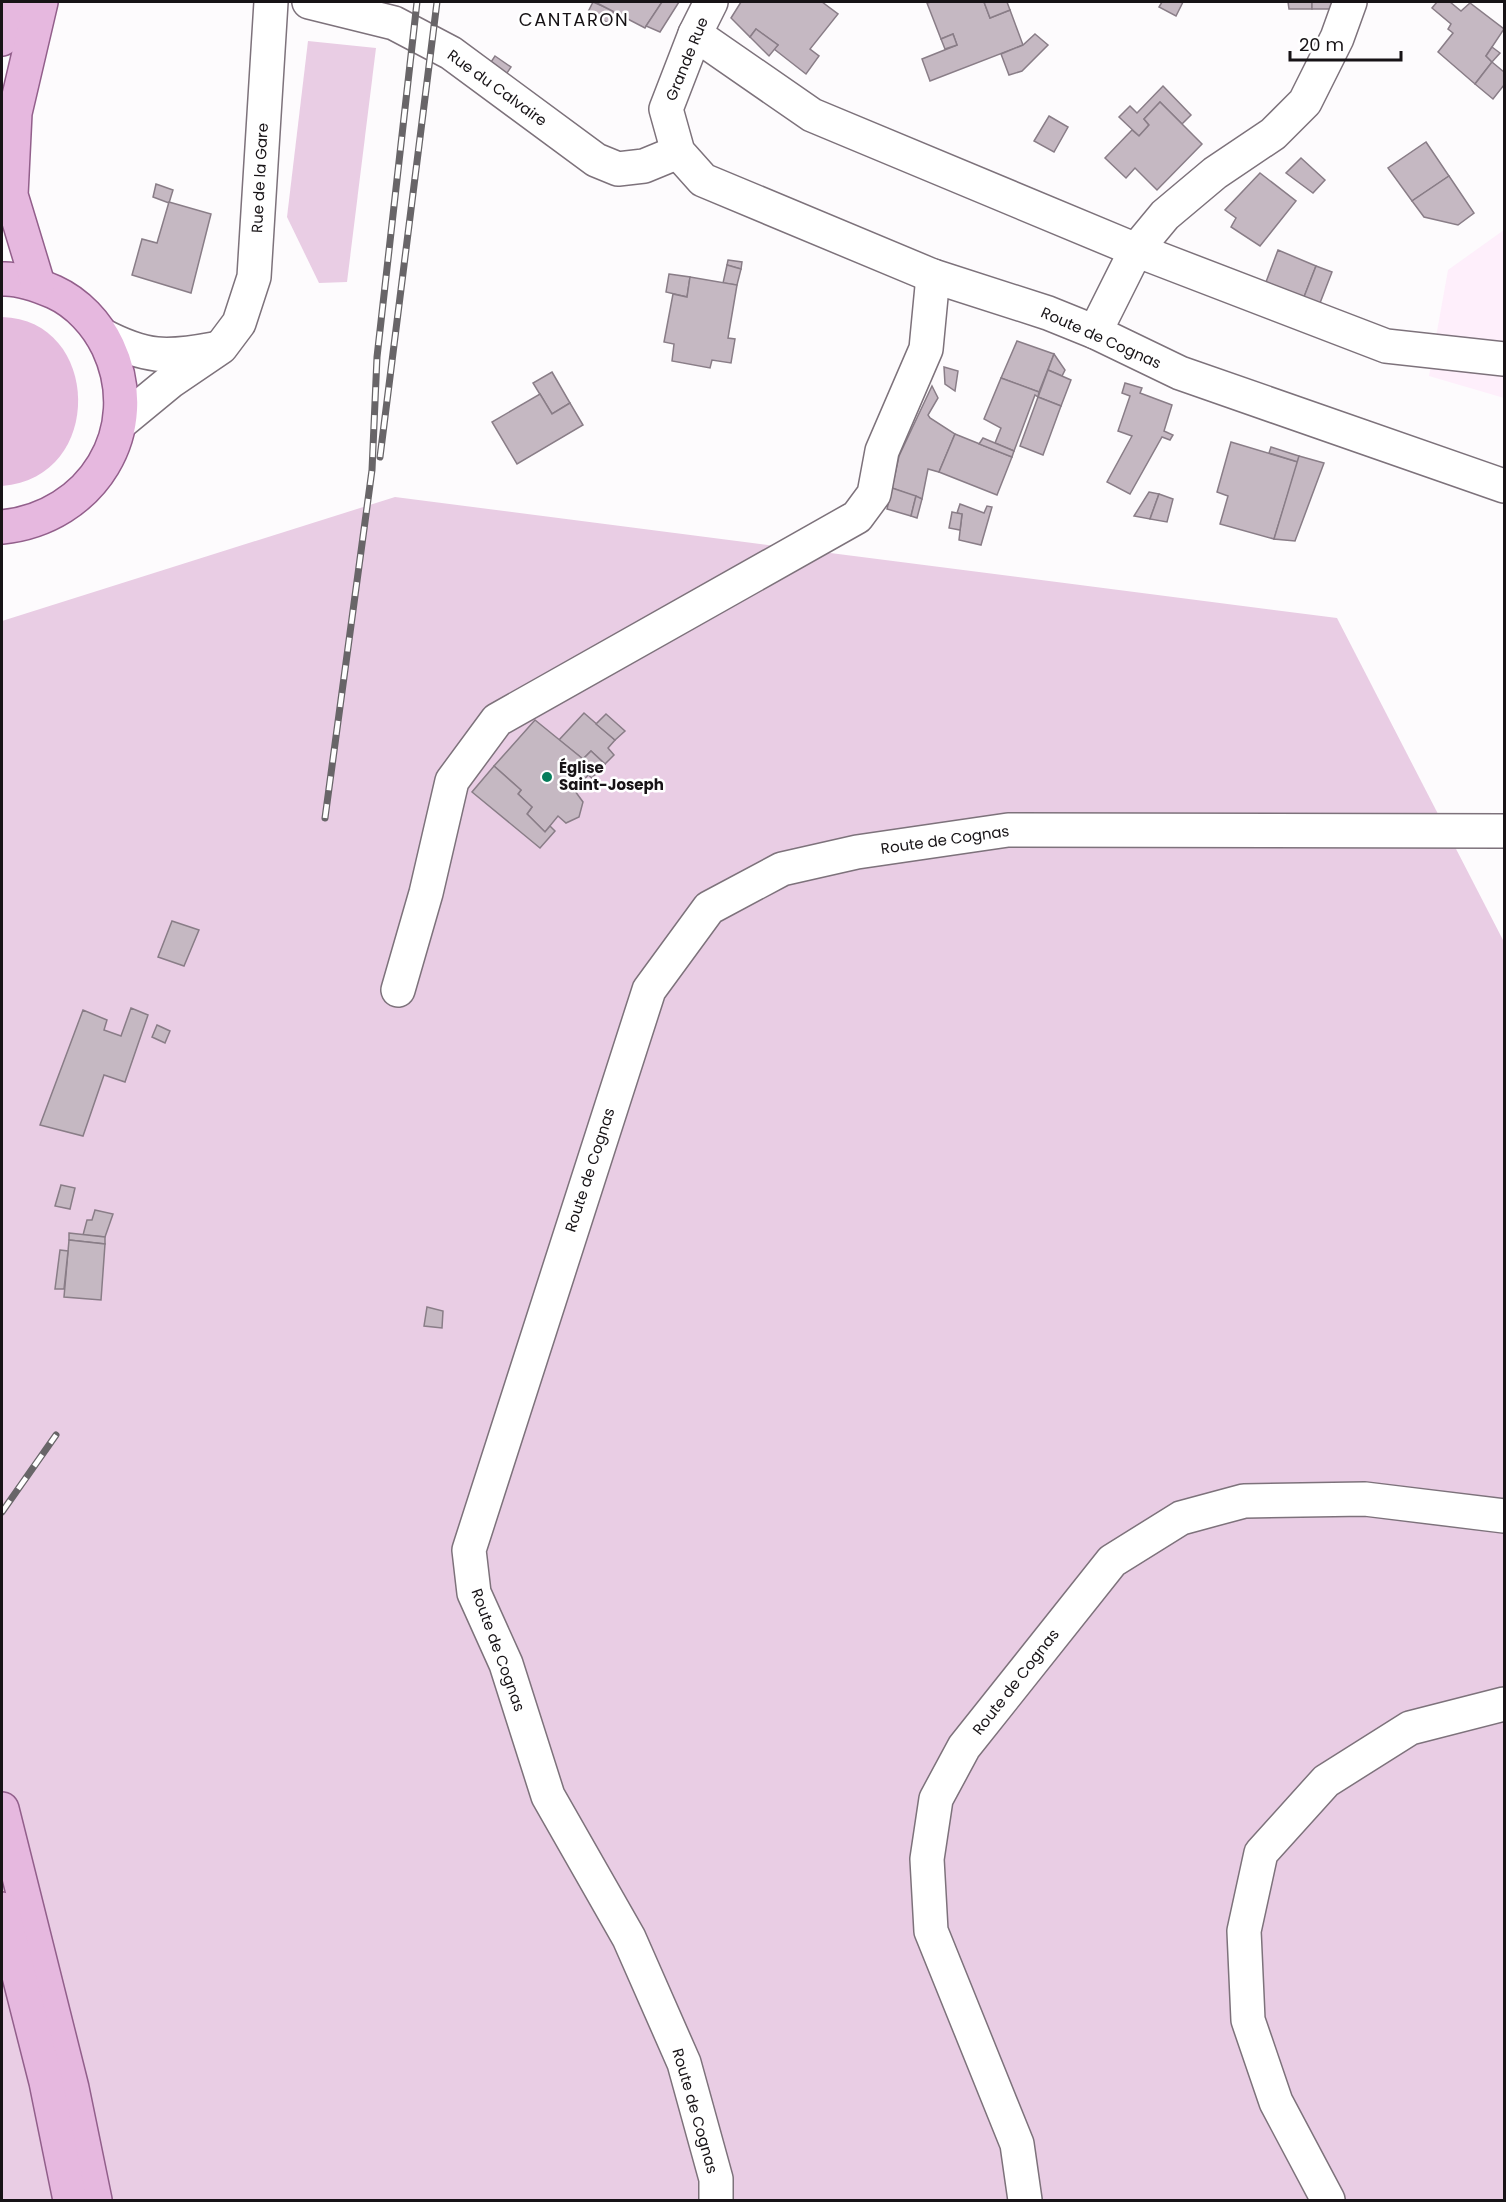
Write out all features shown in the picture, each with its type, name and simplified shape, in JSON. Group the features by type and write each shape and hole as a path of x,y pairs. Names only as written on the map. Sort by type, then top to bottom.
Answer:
{"main road":[{"path":"2,39 10,2"},
{"path":"38,284 11,195 15,113 41,2"},
{"path":"2,279 38,284 63,296 85,314 102,335 115,363 121,392 120,423 106,462 80,495 44,518 2,528"},
{"path":"2,1809 72,2088 95,2200"},
{"path":"2,1909 46,2082 70,2200"}],"street":[{"name":"Rue de la Gare","path":"120,423 171,381 221,347 239,323 254,278 271,2"},
{"name":"Rue du Calvaire","path":"309,2 394,23 451,53 596,159 618,169 644,166 678,152"},
{"name":"Grande Rue","path":"678,152 666,109 695,34 711,2"},
{"path":"1095,332 1136,250 1165,215 1215,173 1273,134 1305,102 1337,38 1350,2"},
{"path":"695,34 812,115 1136,250 1386,346 1504,359"},
{"name":"Route de Cognas","path":"678,152 703,180 933,276 1048,313 1095,332 1180,373 1504,486"},
{"path":"398,990 426,893 452,781 497,720 857,517 874,494 882,451 926,349 933,276"},
{"path":"102,335 132,350 176,356 221,347"},
{"name":"Route de Cognas","path":"716,2200 716,2180 684,2062 629,1938 548,1796 506,1664 474,1593 469,1550 649,990 709,908 782,869 857,852 1008,830 1504,831"},
{"name":"Route de Cognas","path":"1025,2200 1017,2144 931,1931 927,1859 936,1799 964,1747 1112,1561 1181,1518 1244,1501 1365,1499 1504,1516"},
{"path":"1328,2200 1276,2102 1248,2020 1244,1931 1261,1853 1326,1781 1410,1728 1504,1704"}],"shaded area":[{"path":"308,41 376,48 347,282 319,283 287,217"},
{"path":"1504,230 1504,398 1429,376 1448,270"},
{"path":"2,317 35,325 58,343 73,369 78,399 74,430 60,457 36,477 2,486"},
{"path":"395,497 1337,618 1504,942 1504,2200 2,2200 2,621"}],"building":[{"path":"593,2 614,11 608,23 588,12"},
{"path":"595,2 662,2 645,28"},
{"path":"662,2 679,2 660,32 646,26"},
{"path":"741,2 822,2 838,14 810,49 819,56 806,74 774,49 778,45 756,29 750,37 731,18"},
{"path":"984,2 990,18 1010,10 1023,45 930,81 922,59 957,45 953,34 941,39 927,3"},
{"path":"984,2 1007,2 1010,10 990,18"},
{"path":"1162,2 1183,2 1176,16 1159,7"},
{"path":"1288,2 1312,2 1312,9 1289,9"},
{"path":"1312,2 1339,2 1339,9 1312,9"},
{"path":"1437,2 1450,2 1461,11 1470,3 1504,29 1486,56 1492,62 1475,84 1438,52 1453,33 1448,29 1451,24 1432,8"},
{"path":"756,29 778,45 769,56 750,37"},
{"path":"953,34 957,45 945,49 941,39"},
{"path":"1035,34 1048,45 1022,71 1009,75 1001,54 1023,45"},
{"path":"1492,47 1500,53 1492,62 1486,56"},
{"path":"495,56 511,67 505,76 489,65"},
{"path":"1492,62 1504,72 1504,85 1493,99 1475,84"},
{"path":"1163,86 1191,115 1182,124 1160,102 1144,119 1149,125 1139,136 1119,117 1130,106 1137,113"},
{"path":"1160,102 1202,144 1157,190 1135,168 1126,178 1105,158 1132,130 1139,136 1149,125 1144,119"},
{"path":"1049,116 1068,127 1054,152 1034,141"},
{"path":"1426,142 1449,176 1412,201 1388,168"},
{"path":"1301,158 1325,180 1313,193 1286,173"},
{"path":"1260,173 1296,201 1260,246 1231,227 1236,218 1225,210"},
{"path":"1449,176 1474,213 1458,225 1424,217 1412,201"},
{"path":"156,184 173,190 169,203 153,197"},
{"path":"169,202 211,214 191,293 132,275 142,239 157,243"},
{"path":"1278,250 1316,266 1304,297 1266,282"},
{"path":"728,260 742,262 741,269 727,265"},
{"path":"727,265 741,269 737,285 723,283"},
{"path":"1316,266 1332,272 1320,303 1304,297"},
{"path":"669,274 690,277 687,297 666,292"},
{"path":"690,277 737,285 728,338 735,339 731,363 712,360 710,368 672,361 674,344 664,342 673,294 687,297"},
{"path":"1017,341 1054,354 1039,392 1001,378"},
{"path":"1054,354 1065,370 1062,376 1048,370"},
{"path":"944,367 958,371 955,391 945,384"},
{"path":"1048,370 1071,380 1061,406 1038,397"},
{"path":"552,372 570,403 552,414 533,383"},
{"path":"1001,378 1039,392 1038,397 1035,395 1014,451 995,443 1001,428 984,419"},
{"path":"1125,383 1142,388 1140,393 1172,405 1164,431 1173,435 1170,440 1162,437 1130,494 1107,482 1132,436 1118,431 1130,396 1122,393"},
{"path":"932,386 938,398 928,415 955,434 939,472 928,469 922,499 892,488 899,456"},
{"path":"540,394 552,414 570,403 583,425 517,464 492,422"},
{"path":"1038,397 1061,406 1043,455 1020,446"},
{"path":"955,434 1012,457 997,495 939,472"},
{"path":"983,438 1014,451 1012,457 979,444"},
{"path":"1231,442 1298,462 1274,539 1220,524 1228,496 1217,492"},
{"path":"1271,447 1299,456 1298,462 1269,453"},
{"path":"1299,456 1324,463 1295,541 1274,539"},
{"path":"892,488 916,496 911,516 887,509"},
{"path":"1149,492 1159,494 1150,519 1134,516"},
{"path":"1159,494 1173,499 1167,522 1150,519"},
{"path":"916,496 922,499 917,518 911,516"},
{"path":"960,504 984,513 987,506 992,507 981,545 959,540 962,514 957,513"},
{"path":"952,512 962,514 960,530 949,528"},
{"path":"584,713 615,740 608,748 614,755 605,764 591,751 583,759 559,740"},
{"path":"606,714 625,731 615,740 596,724"},
{"name":"Église Saint-Joseph","path":"535,720 583,759 591,751 605,764 592,778 588,775 575,791 583,802 579,817 566,823 558,816 545,832 527,814 532,807 518,794 521,790 494,766"},
{"path":"494,766 521,790 518,794 532,807 527,814 545,832 550,826 555,831 540,848 472,792"},
{"path":"172,921 199,930 184,966 158,957"},
{"path":"131,1008 148,1015 125,1082 104,1075 83,1136 40,1125 83,1010 107,1020 104,1030 121,1036"},
{"path":"157,1025 170,1031 165,1043 152,1037"},
{"path":"61,1185 75,1188 70,1209 55,1206"},
{"path":"95,1210 113,1214 105,1237 83,1235 87,1220 92,1220"},
{"path":"69,1233 105,1237 105,1244 69,1240"},
{"path":"69,1240 105,1244 101,1300 64,1297"},
{"path":"60,1250 68,1251 64,1289 55,1289"},
{"path":"427,1307 443,1311 442,1328 424,1326"}],"railway":[{"path":"325,818 372,470 377,357 417,2"},
{"path":"380,457 437,2"},
{"path":"2,1512 56,1435"}],"place":[{"name":"Église Saint-Joseph","path":"547,777"}],"district":[{"name":"CANTARON","path":"574,20"}]}
